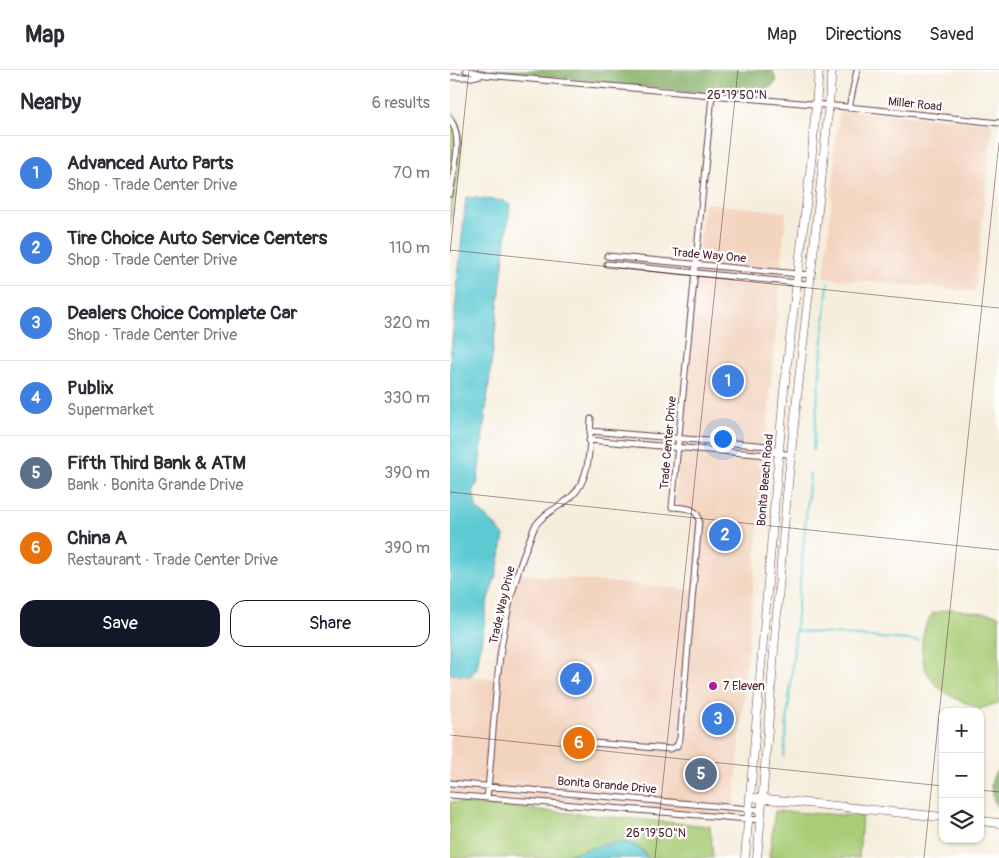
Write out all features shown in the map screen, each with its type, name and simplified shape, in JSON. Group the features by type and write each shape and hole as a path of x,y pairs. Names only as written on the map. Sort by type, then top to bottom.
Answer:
{"street":[{"path":"466,70 484,73"},
{"name":"Bonita Beach Road","path":"745,858 777,453 810,174 820,70"},
{"name":"Bonita Beach Road","path":"757,858 791,455 832,70"},
{"path":"849,108 857,70"},
{"path":"450,78 472,77 484,73"},
{"name":"Miller Road","path":"484,73 999,123"},
{"name":"Trade Center Drive","path":"594,744 670,750 679,743 700,521 698,514 692,510 672,507 712,96"},
{"path":"450,118 456,126 458,137 450,194"},
{"name":"Trade Way One","path":"607,256 810,275"},
{"name":"Trade Way One","path":"607,264 808,284"},
{"name":"Trade Way Drive","path":"487,798 500,661 512,596 535,526 542,516 570,498 582,483 585,476 591,419"},
{"path":"590,431 769,446 777,453"},
{"path":"589,440 768,455 777,453 791,455"},
{"name":"Bonita Grande Drive","path":"450,783 762,810"},
{"name":"Bonita Grande Drive","path":"450,795 761,820"},
{"path":"750,797 939,817"},
{"path":"984,821 999,823"}],"shaded area":[{"path":"840,110 993,123 975,291 824,278 836,156 833,157"},
{"path":"704,203 786,212 733,818 450,795 450,674 497,679 507,621 518,574 693,590 697,515 692,511 681,509 675,502 679,440"}],"green space":[{"path":"478,70 772,70 777,81 766,91 724,95 567,78 478,73"},
{"path":"450,111 456,116 460,125 461,153 450,226"},
{"path":"952,609 999,615 999,703 977,708 949,695 930,678 923,663 922,645 926,624 933,613"},
{"path":"999,768 999,810 992,794 991,783"},
{"path":"450,802 710,826 713,858 648,858 641,848 605,844 556,858 450,858"},
{"path":"775,811 862,816 859,858 769,858"}],"water":[{"path":"466,197 504,201 510,205 477,485 473,488 476,508 504,536 497,572 488,599 477,668 470,676 450,674 450,361"},
{"path":"619,842 636,846 648,858 556,858 603,845"}],"waterway":[{"path":"813,450 828,283"},
{"path":"784,756 810,473"},
{"path":"796,631 919,641"}],"place":[{"name":"Advanced Auto Parts","path":"728,381"},
{"name":"Tire Choice Auto Service Centers","path":"725,535"},
{"name":"Publix","path":"576,679"},
{"name":"7 Eleven","path":"713,686"},
{"name":"Dealers Choice Complete Car","path":"718,719"},
{"name":"China A","path":"579,743"},
{"name":"Fifth Third Bank & ATM","path":"701,774"}]}
